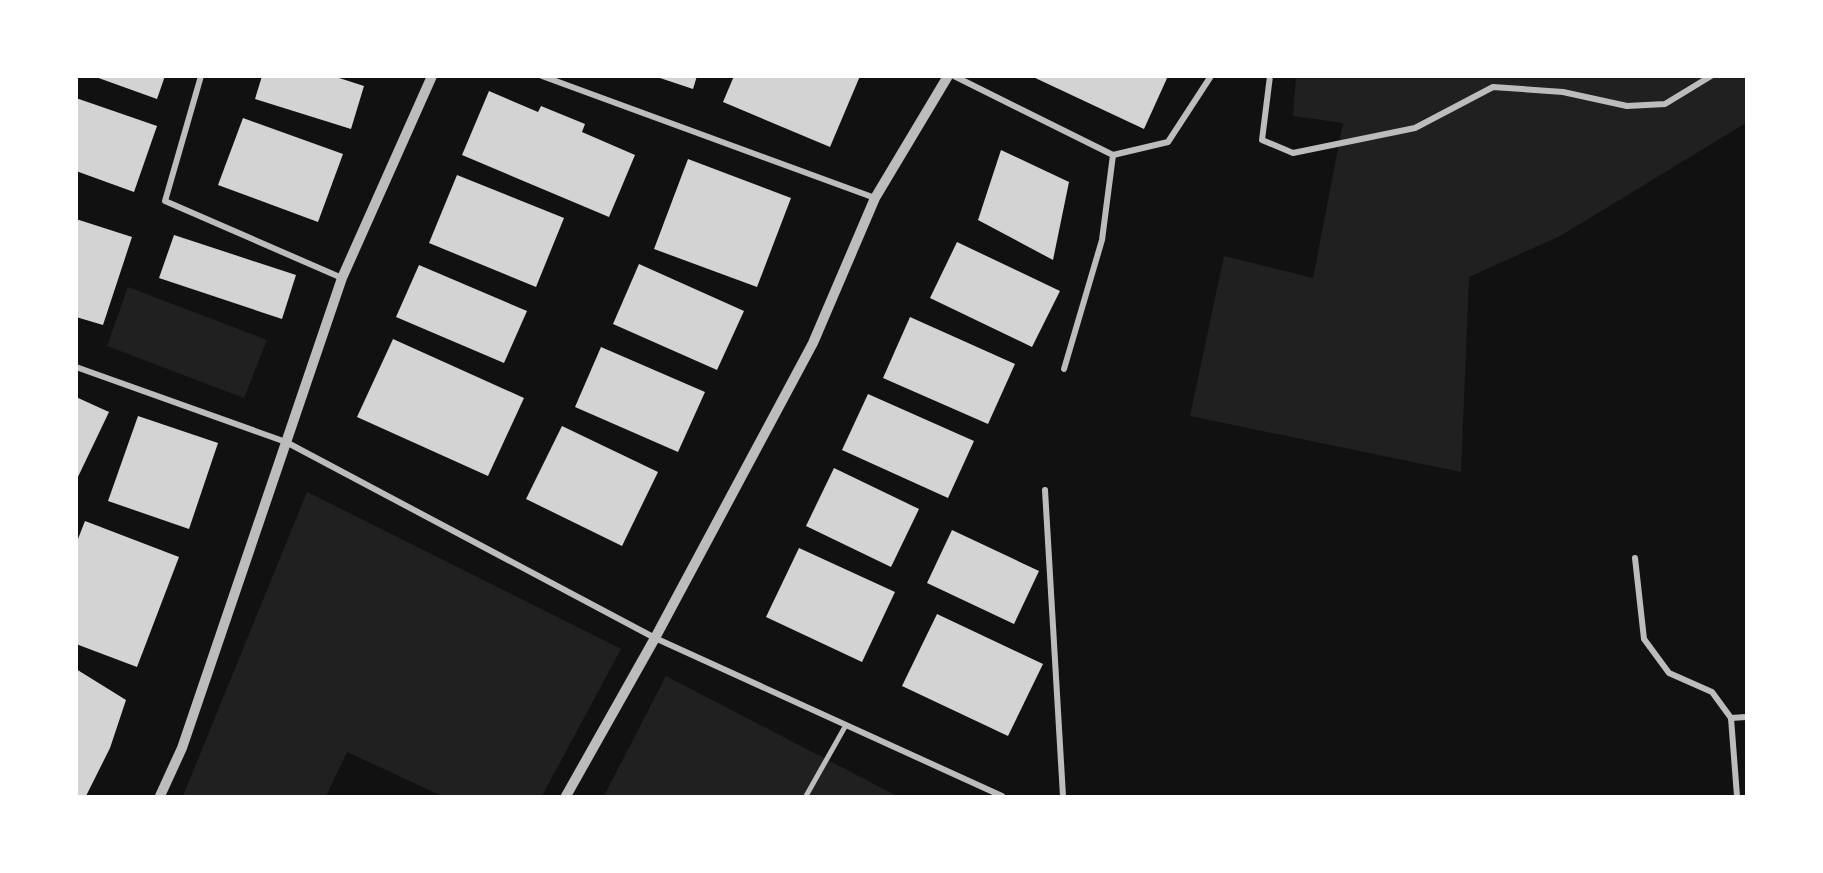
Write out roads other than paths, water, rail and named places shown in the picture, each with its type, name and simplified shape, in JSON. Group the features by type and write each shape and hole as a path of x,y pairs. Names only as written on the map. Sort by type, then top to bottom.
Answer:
{"street":[{"path":"201,76 165,201 342,278"},
{"path":"160,796 182,748 342,278 432,76"},
{"path":"542,76 875,198"},
{"path":"566,796 656,638 813,343 875,198 948,76"},
{"path":"954,76 1113,155 1167,142 1210,76"},
{"path":"1270,76 1262,140 1293,153 1415,128 1494,87 1563,92 1626,106 1646,105 1665,104 1711,76"},
{"path":"1064,369 1102,240 1113,155"},
{"path":"76,367 286,442 656,638 1002,796"},
{"path":"1045,490 1063,796"},
{"path":"1635,558 1644,639 1669,672 1712,692 1731,718 1737,796"},
{"path":"1731,718 1746,717"},
{"path":"806,796 846,725"}]}
